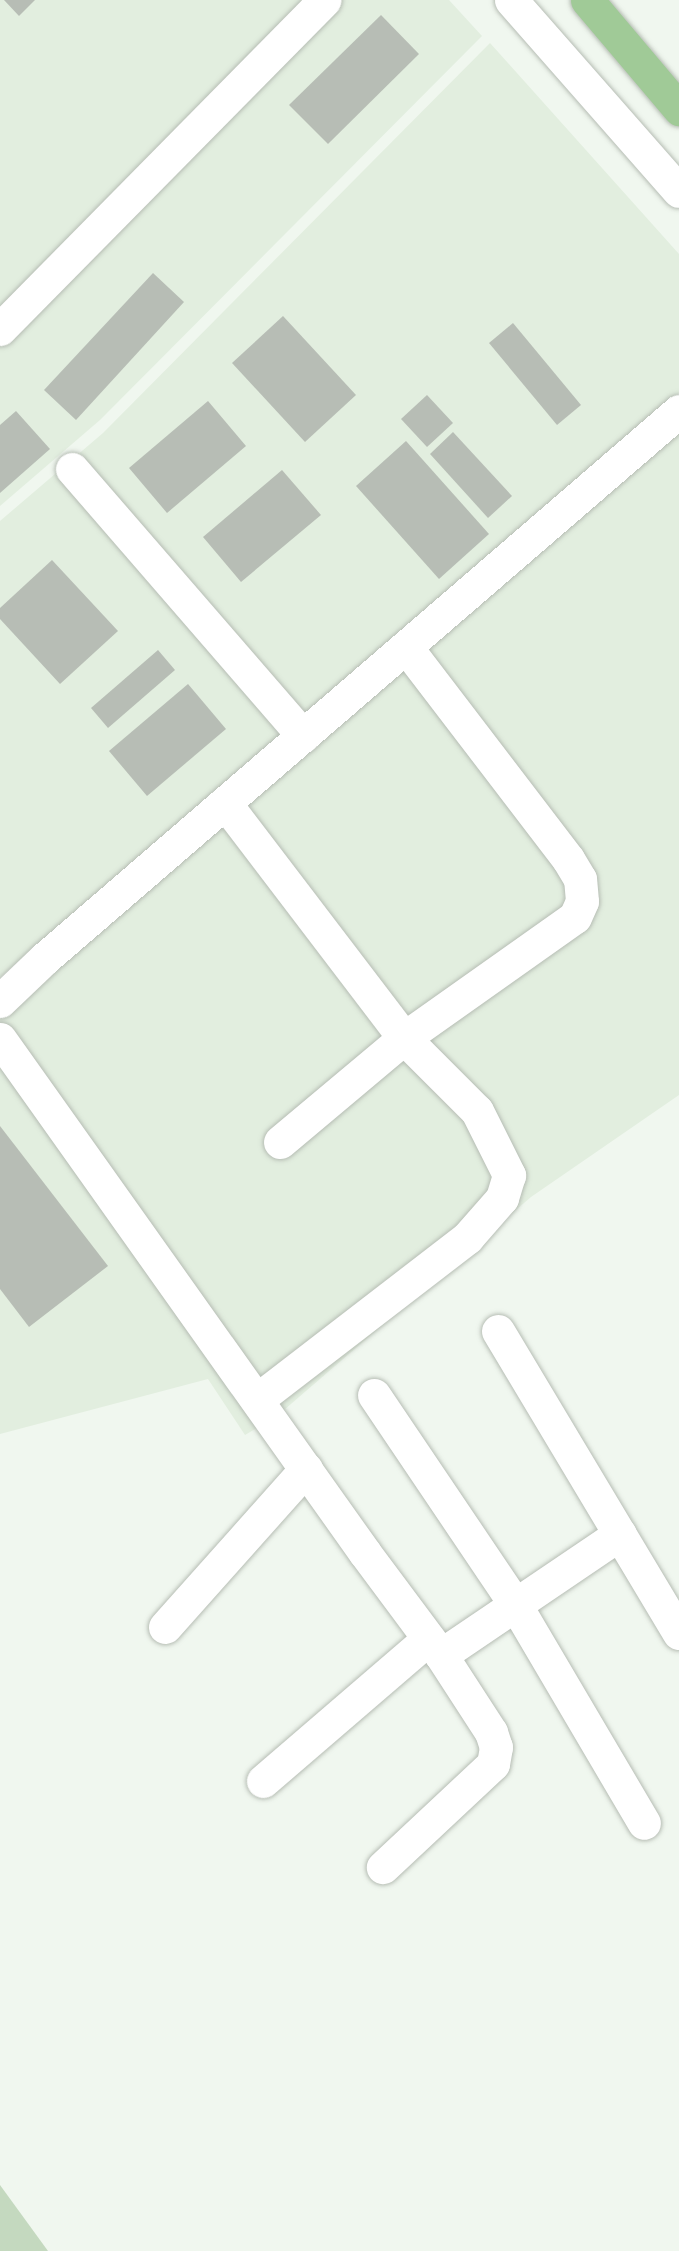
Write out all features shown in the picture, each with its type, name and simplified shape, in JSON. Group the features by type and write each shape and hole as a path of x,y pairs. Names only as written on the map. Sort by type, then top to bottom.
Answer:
{"main road":[{"path":"587,0 679,109"}],"street":[{"path":"0,329 324,0"},
{"path":"512,0 679,191"},
{"path":"0,1001 45,958 679,411"},
{"path":"72,469 303,735"},
{"path":"280,1142 404,1038 575,917 582,901 580,879 568,859 406,647"},
{"path":"225,803 404,1038 477,1111 509,1175 502,1198 467,1238 257,1400"},
{"path":"0,1039 435,1647 491,1732 496,1747 493,1764 383,1867"},
{"path":"498,1331 679,1633"},
{"path":"374,1395 515,1604 644,1823"},
{"path":"165,1627 306,1469"},
{"path":"263,1781 435,1647 515,1604 620,1534"}],"shaded area":[{"path":"0,0 449,0 482,36 100,420 0,506"},
{"path":"490,43 679,254 679,393 0,977 0,521 103,433"},
{"path":"679,430 679,1095 531,1197 277,1416 245,1435 208,1379 0,1434 0,1008"}],"green space":[{"path":"0,2185 48,2251 0,2251"}],"building":[{"path":"4,0 35,0 19,16"},
{"path":"381,15 419,54 328,144 289,105"},
{"path":"153,273 184,302 76,420 44,390"},
{"path":"283,316 356,395 305,442 232,363"},
{"path":"513,323 581,405 557,425 489,343"},
{"path":"427,395 453,423 427,447 401,419"},
{"path":"208,401 246,446 167,513 129,468"},
{"path":"16,411 50,449 0,493 0,425"},
{"path":"453,432 512,496 488,518 430,454"},
{"path":"406,441 489,534 439,579 356,486"},
{"path":"282,470 321,515 241,582 203,537"},
{"path":"52,560 118,631 60,684 0,619 0,608"},
{"path":"158,650 175,670 108,728 91,708"},
{"path":"188,684 226,729 147,796 109,751"},
{"path":"0,1126 108,1266 29,1327 0,1289"}]}
